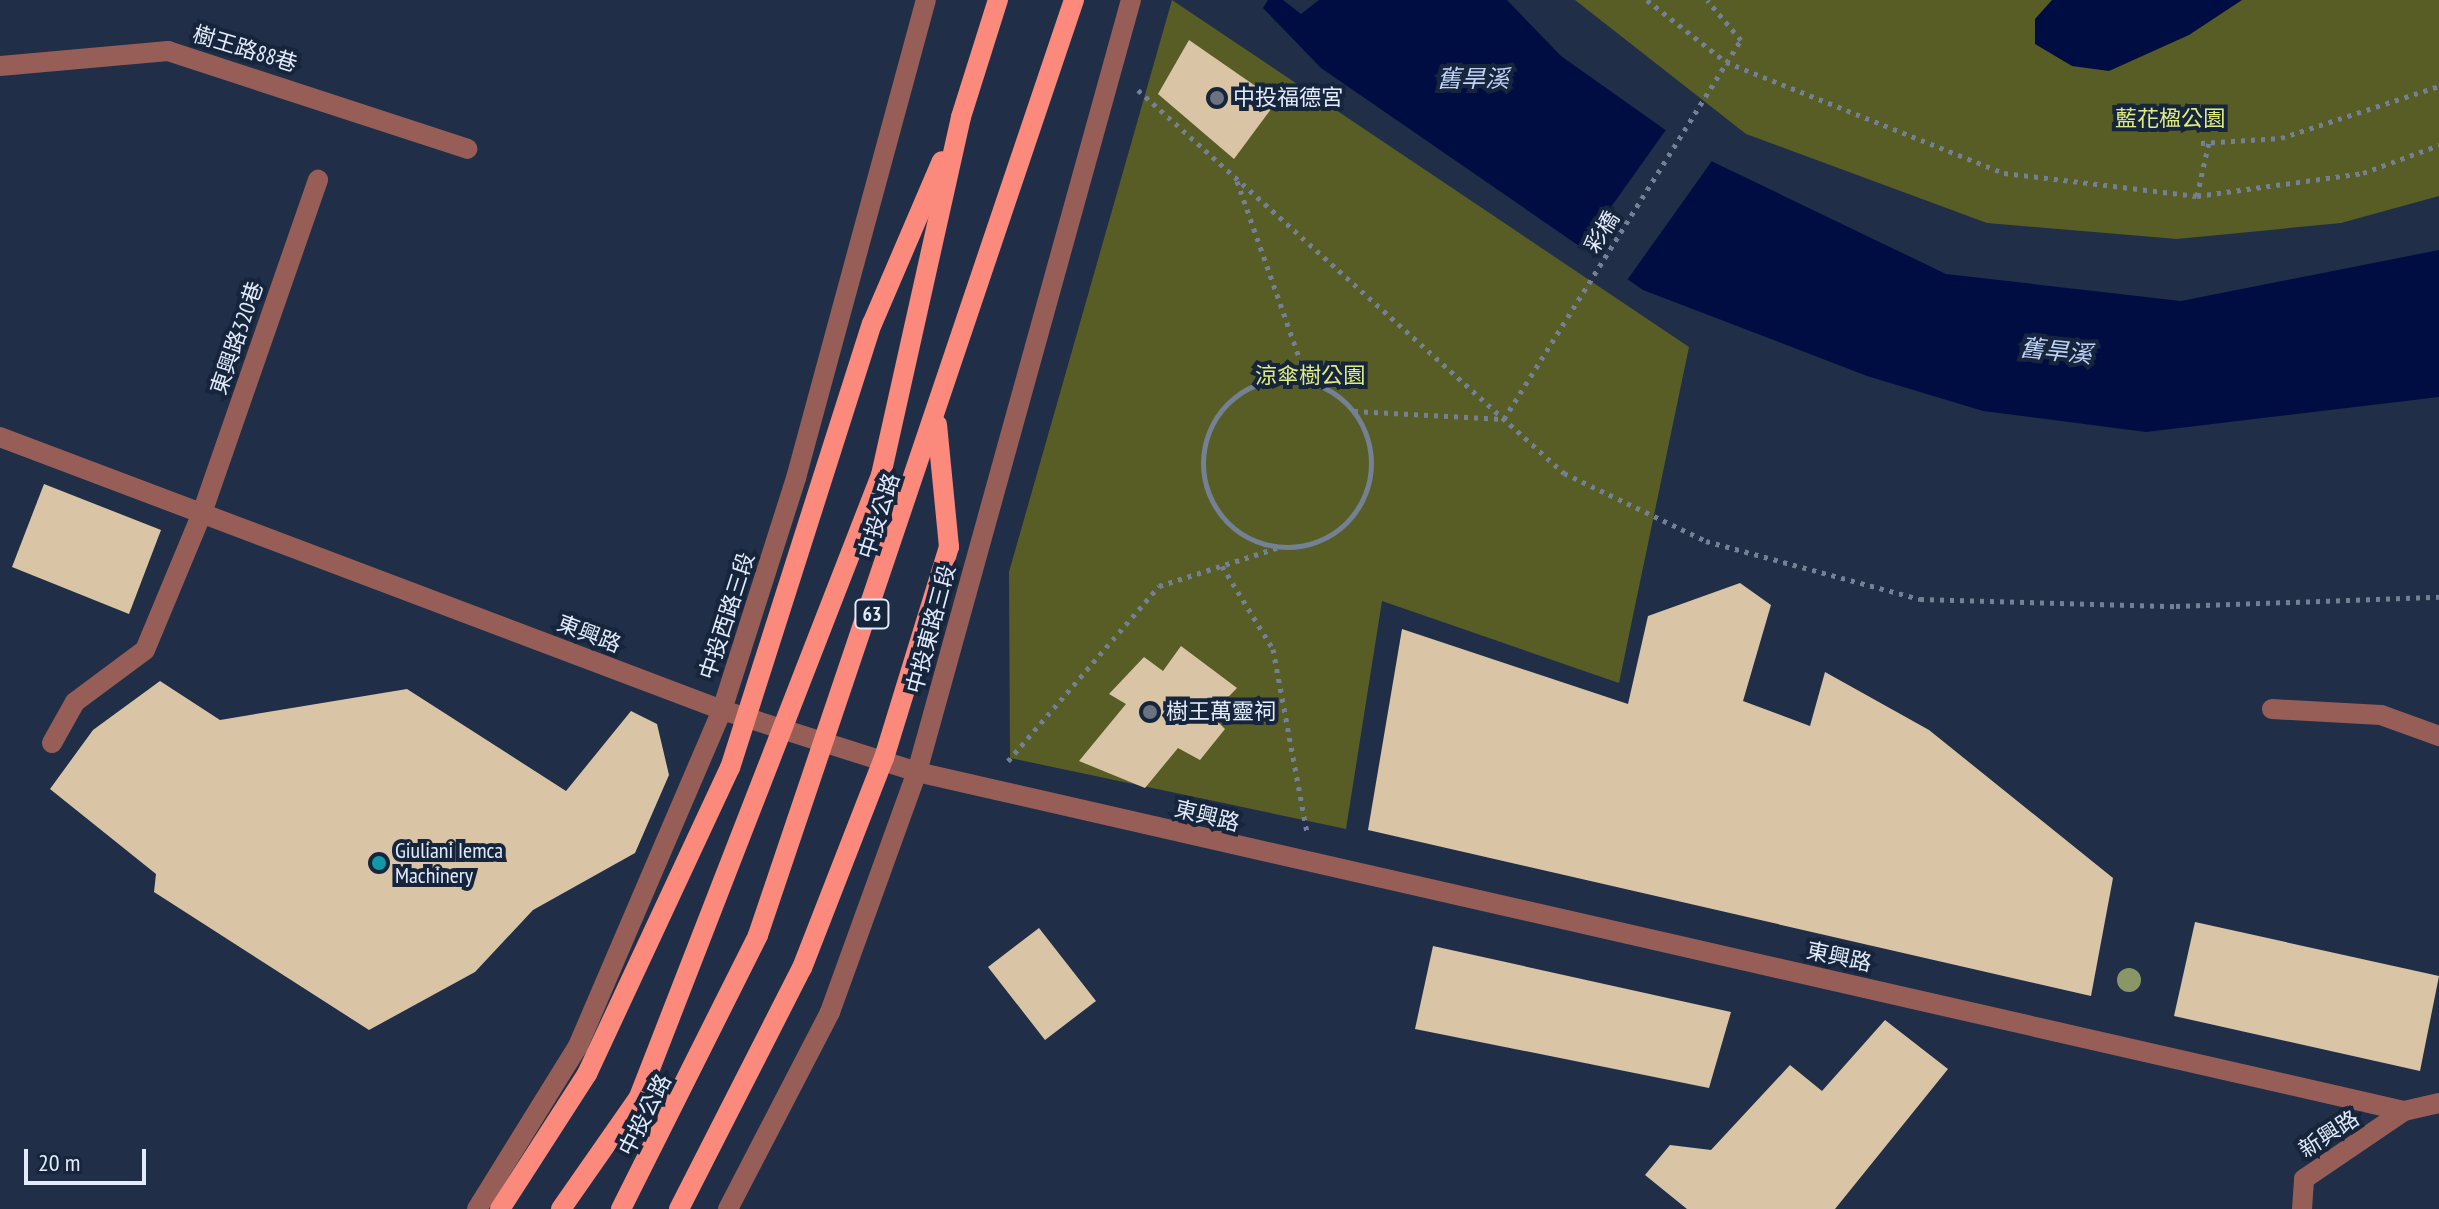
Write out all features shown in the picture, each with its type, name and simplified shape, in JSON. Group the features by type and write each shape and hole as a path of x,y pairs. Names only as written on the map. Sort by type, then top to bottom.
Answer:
{"main road":[{"name":"中投公路","path":"561,1209 639,1097 881,475 961,117 998,0"},
{"name":"中投公路","path":"621,1209 758,935 936,422 1074,0"},
{"path":"500,1209 587,1074 730,768 872,324 961,117"},
{"path":"679,1209 802,968 884,758 949,547 936,422"}],"street":[{"name":"中投西路三段","path":"477,1209 578,1046 722,710 796,478 926,0"},
{"name":"中投東路三段","path":"728,1209 830,1012 917,772 1131,0"},
{"name":"樹王路88巷","path":"0,66 168,51 467,149"},
{"name":"東興路320巷","path":"52,743 75,702 145,650 202,513 318,180"},
{"name":"東興路","path":"0,437 722,710 917,772 991,787 1313,868 2151,1048 2404,1111 2439,1103"},
{"path":"2272,709 2381,715 2439,736"},
{"name":"新興路","path":"2302,1209 2304,1179 2404,1111"}],"path":[{"path":"1647,0 1726,62 2004,173 2197,196 2363,173 2439,145"},
{"path":"1707,0 1741,40 1726,62"},
{"name":"彩橋","path":"1504,419 1726,62"},
{"path":"2197,196 2206,155 2209,141 2201,143 2214,142 2281,138 2439,86"},
{"path":"1151,102 1564,473 1706,541 1920,599 2176,606 2439,597"},
{"path":"1236,179 1307,380"},
{"path":"991,787 1159,586 1281,547 1333,534 1367,492 1368,437 1354,411 1307,380 1279,378 1228,401 1203,452 1204,479 1231,526 1281,547"},
{"path":"1354,411 1504,419"},
{"path":"1222,566 1273,649 1313,868"}],"green space":[{"name":"涼傘樹公園","path":"1172,0 1689,347 1619,683 1382,601 1346,829 1010,758 1009,572"},
{"name":"藍花楹公園","path":"1575,0 2439,0 2439,196 2341,223 2177,239 1987,223 1746,134"}],"water":[{"name":"舊旱溪","path":"1268,0 1283,0 1301,14 1319,0 1507,0 1561,56 1705,158 1946,274 2181,301 2439,250 2439,397 2146,432 1983,411 1867,376 1643,290 1321,68 1263,8"},
{"path":"2052,0 2242,0 2189,35 2109,71 2072,66 2035,44 2035,19"}],"pier":[{"path":"1668,127 1714,158 1625,283 1579,252"}],"building":[{"name":"中投福德宮","path":"1189,40 1277,101 1234,159 1158,94"},
{"path":"44,484 161,530 129,614 12,567"},
{"path":"1740,583 1771,605 1743,701 1810,726 1825,672 1929,730 2113,878 2091,996 1368,830 1402,629 1628,704 1648,616"},
{"path":"1181,646 1237,688 1211,715 1225,729 1200,760 1178,748 1145,788 1079,761 1126,704 1109,694 1144,657 1163,671"},
{"name":"Giuliani Iemca Machinery","path":"160,681 220,720 407,689 566,791 631,711 657,724 669,775 635,853 533,910 475,972 369,1030 154,892 156,874 50,789 93,730"},
{"path":"2195,922 2439,976 2420,1071 2174,1016"},
{"path":"1039,928 1096,1001 1045,1040 988,967"},
{"path":"1433,946 1731,1012 1709,1088 1415,1029"},
{"path":"1885,1020 1948,1069 1835,1209 1687,1209 1645,1175 1670,1145 1711,1150 1790,1065 1822,1091"}],"place":[{"name":"中投福德宮","path":"1217,98"},
{"name":"樹王萬靈祠","path":"1150,712"},
{"name":"Giuliani Iemca Machinery","path":"379,863"}]}
